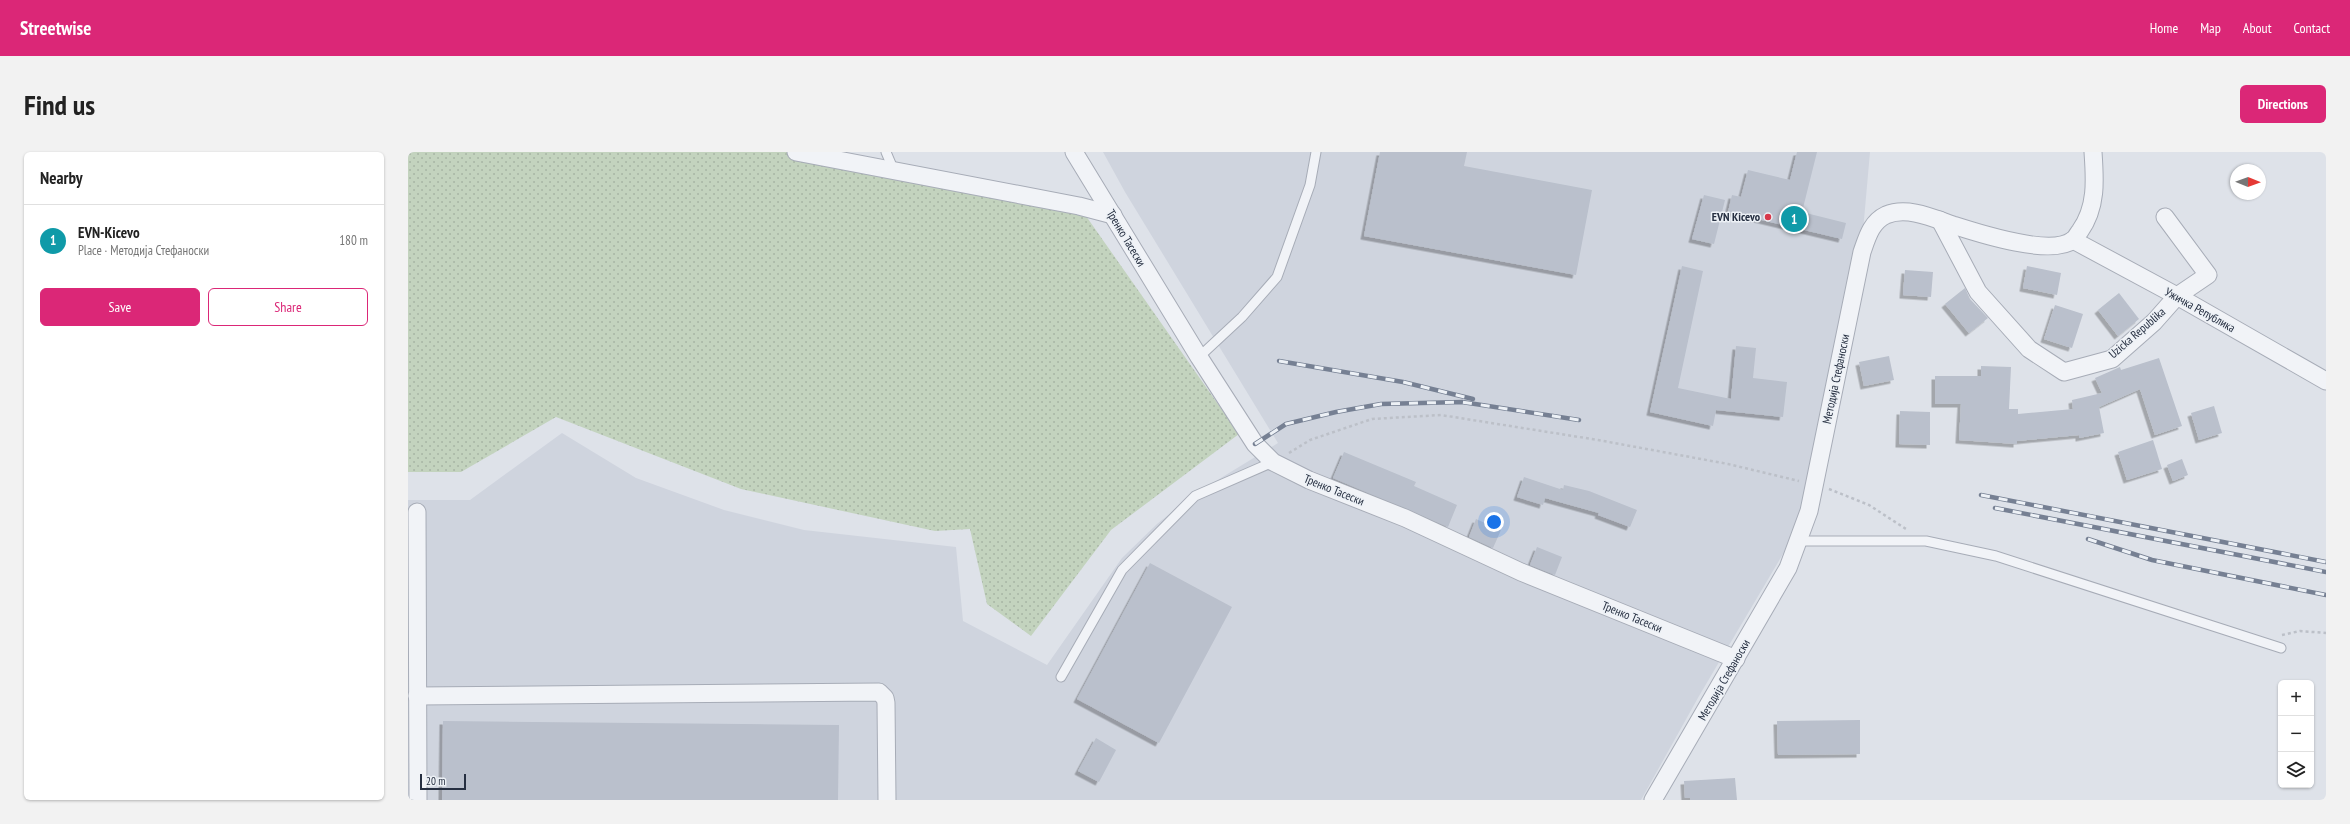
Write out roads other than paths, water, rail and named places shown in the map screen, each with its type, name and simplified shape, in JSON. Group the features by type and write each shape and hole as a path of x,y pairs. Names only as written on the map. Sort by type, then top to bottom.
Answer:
{"street":[{"path":"796,152 1079,206 1113,215"},
{"name":"Тренко Тасески","path":"1074,152 1199,357 1255,444 1273,462 1309,480 1405,518 1521,572 1736,659"},
{"path":"2073,240 2090,217 2094,189 2093,152"},
{"name":"Методија Стефаноски","path":"1653,800 1788,568 1808,511 1862,252 1870,230 1885,216 1904,211 1940,220 1975,232 2026,244 2054,248 2073,240"},
{"name":"Uzicka Republika","path":"1940,220 1978,292 2029,349 2064,372 2112,358 2154,322 2177,296 2208,275 2165,217"},
{"name":"Ужичка Република","path":"2073,240 2177,296 2326,381"},
{"path":"417,512 418,800"},
{"path":"418,696 879,692 885,698 886,703 887,800"}],"lane":[{"path":"886,152 894,171"},
{"path":"1199,357 1242,317 1277,276 1310,185 1316,152"},
{"path":"1060,677 1122,570 1195,496 1273,462"},
{"path":"1798,541 1926,541 1996,556 2281,648"}],"railway":[{"path":"1279,361 1403,382 1473,399"},
{"path":"1255,444 1286,424 1336,412 1381,404 1462,402 1579,420"},
{"path":"1981,495 2326,562"},
{"path":"1995,508 2326,572"},
{"path":"2088,539 2152,560 2326,595"}],"place":[{"name":"EVN Kicevo","path":"1768,217"},
{"name":"EVN-Kicevo","path":"1794,219"}]}
